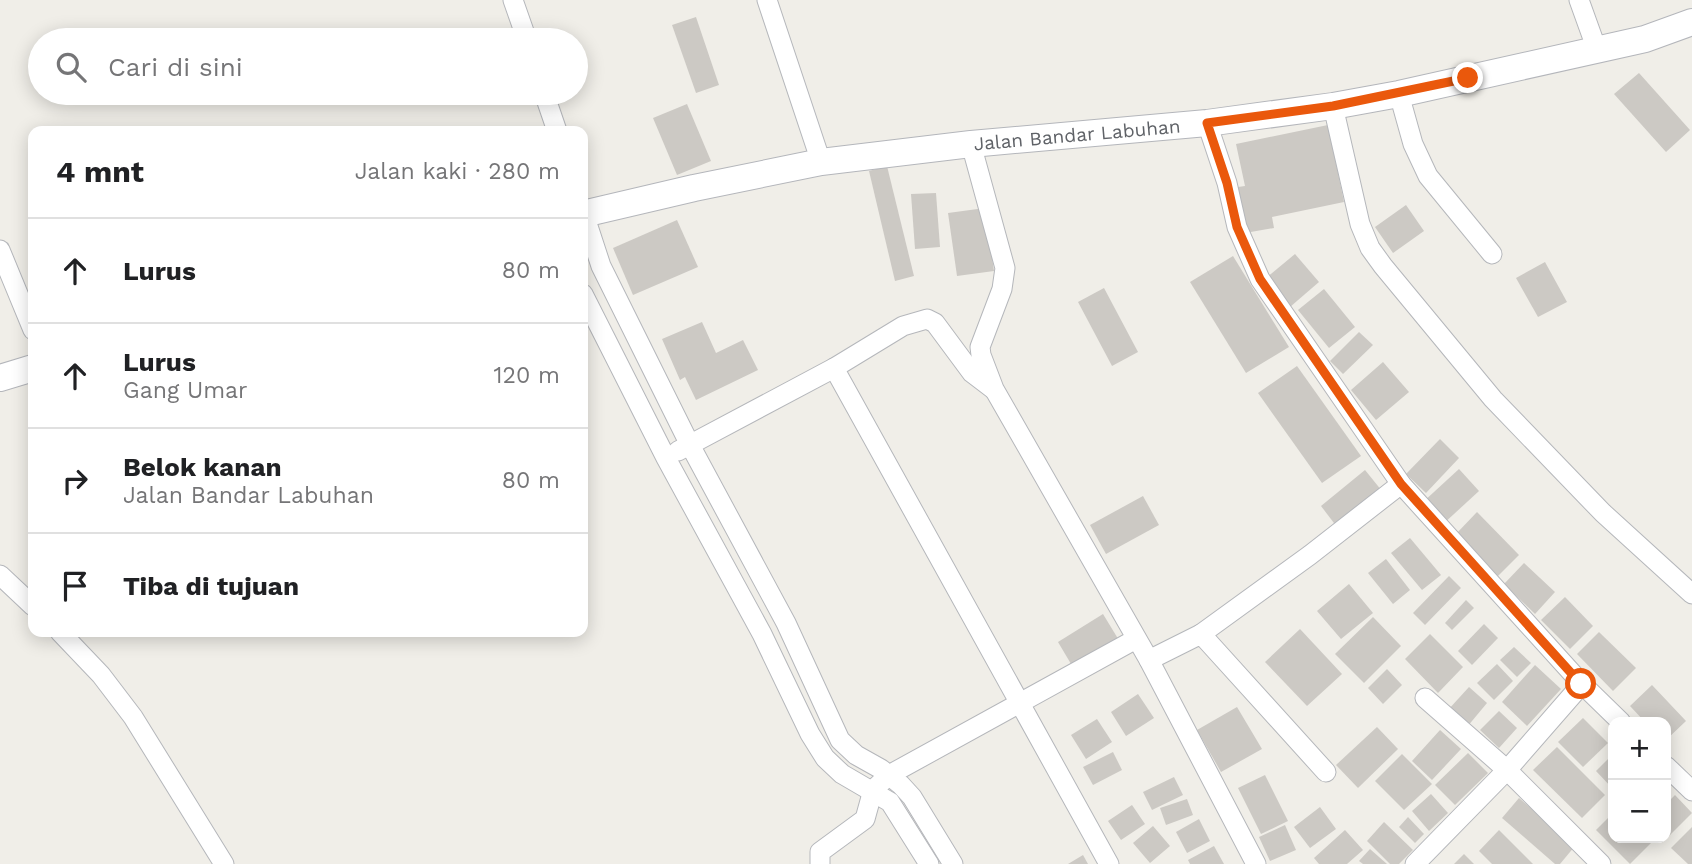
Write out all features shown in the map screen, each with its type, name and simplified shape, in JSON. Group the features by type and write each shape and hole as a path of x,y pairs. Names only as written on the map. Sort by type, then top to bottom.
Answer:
{"main road":[{"name":"Jalan Bandar Labuhan","path":"588,212 821,162 971,144 1207,123 1333,106 1597,50 1644,39 1692,22"},
{"path":"0,378 28,370"}],"street":[{"path":"513,0 523,28"},
{"path":"767,0 821,162"},
{"path":"1579,0 1597,50"},
{"path":"1399,94 1422,166 1436,187 1492,254"},
{"path":"548,105 555,126"},
{"path":"1333,106 1363,236 1383,266 1493,399 1603,513 1692,594"},
{"path":"1207,123 1227,183 1237,227 1260,279 1401,484 1581,684 1616,717"},
{"path":"971,144 1005,268 998,301 980,347 994,389 1149,660 1256,864"},
{"path":"588,228 601,266 690,445 786,623 841,740 856,755 889,775 912,797 953,864"},
{"path":"0,250 28,318"},
{"path":"588,304 666,458 762,634 810,734 825,758 842,774 890,802 929,864"},
{"path":"666,458 834,368 903,326 928,319 935,323 972,373 994,389"},
{"path":"606,338 632,326"},
{"path":"834,368 1109,864"},
{"path":"1149,660 1202,634 1401,484"},
{"path":"0,575 28,601"},
{"path":"1202,634 1326,772"},
{"path":"65,637 102,674 133,717 224,864"},
{"path":"820,864 820,852 865,819 873,790 889,775 1136,639"},
{"path":"1415,864 1507,770 1581,684"},
{"path":"1425,698 1507,770 1601,864"},
{"path":"1671,771 1692,791"},
{"path":"896,810 912,797"}],"building":[{"path":"696,17 719,85 696,93 672,25"},
{"path":"1639,73 1690,130 1666,152 1614,94"},
{"path":"687,104 711,161 677,175 653,118"},
{"path":"1328,125 1344,202 1272,217 1274,228 1245,233 1238,187 1245,186 1236,144"},
{"path":"887,166 914,276 895,281 869,171"},
{"path":"936,193 940,247 915,249 911,194"},
{"path":"1406,205 1424,231 1393,253 1375,227"},
{"path":"985,208 994,271 957,276 948,213"},
{"path":"677,220 698,267 633,295 613,248"},
{"path":"1295,254 1319,282 1290,307 1266,278"},
{"path":"1233,256 1289,347 1246,373 1190,282"},
{"path":"1545,262 1567,302 1538,317 1516,278"},
{"path":"1104,288 1138,352 1112,366 1078,302"},
{"path":"1324,289 1355,327 1329,348 1298,310"},
{"path":"702,322 716,353 743,340 758,370 696,400 685,377 680,380 662,339"},
{"path":"1359,332 1373,345 1343,374 1330,361"},
{"path":"1383,362 1409,392 1376,420 1351,390"},
{"path":"1297,366 1361,456 1322,483 1258,393"},
{"path":"1440,439 1459,458 1426,493 1406,474"},
{"path":"1459,469 1479,491 1442,525 1422,503"},
{"path":"1365,470 1382,491 1337,527 1321,506"},
{"path":"1143,496 1159,525 1106,554 1090,525"},
{"path":"1477,512 1519,555 1498,576 1456,534"},
{"path":"1410,538 1441,575 1422,590 1391,553"},
{"path":"1386,559 1410,590 1393,604 1368,573"},
{"path":"1524,563 1555,592 1535,614 1504,584"},
{"path":"1449,576 1461,588 1425,625 1413,613"},
{"path":"1349,584 1373,613 1341,639 1317,611"},
{"path":"1565,597 1593,626 1570,649 1541,620"},
{"path":"1466,600 1474,608 1452,630 1445,623"},
{"path":"1103,614 1120,642 1074,669 1058,642"},
{"path":"1373,617 1401,646 1364,683 1335,654"},
{"path":"1484,624 1498,638 1472,665 1458,651"},
{"path":"1300,629 1342,674 1307,706 1265,662"},
{"path":"1599,632 1636,668 1613,691 1577,654"},
{"path":"1430,634 1463,667 1438,693 1405,659"},
{"path":"1514,647 1531,663 1517,677 1500,660"},
{"path":"1497,664 1513,681 1494,700 1477,683"},
{"path":"1535,665 1561,689 1527,726 1502,702"},
{"path":"1387,669 1402,685 1383,704 1368,688"},
{"path":"1652,685 1686,721 1671,735 1671,717 1640,717 1630,706"},
{"path":"1469,687 1487,703 1467,727 1448,710"},
{"path":"1138,694 1154,718 1126,736 1111,712"},
{"path":"1237,707 1262,749 1221,772 1197,730"},
{"path":"1499,711 1517,728 1499,748 1480,730"},
{"path":"1583,718 1608,743 1583,767 1558,742"},
{"path":"1097,719 1112,742 1086,759 1071,735"},
{"path":"1377,727 1398,749 1358,788 1336,765"},
{"path":"1440,730 1461,749 1432,780 1412,761"},
{"path":"1557,747 1605,795 1582,818 1533,770"},
{"path":"1113,752 1122,770 1093,785 1083,767"},
{"path":"1468,753 1488,773 1455,805 1435,785"},
{"path":"1402,754 1432,784 1404,810 1375,781"},
{"path":"1608,759 1608,784 1596,771"},
{"path":"1265,775 1288,821 1261,834 1238,788"},
{"path":"1174,777 1183,795 1152,810 1143,792"},
{"path":"1431,794 1448,813 1429,831 1412,811"},
{"path":"1675,795 1692,813 1671,834 1671,799"},
{"path":"1519,798 1575,846 1560,864 1555,864 1502,818"},
{"path":"1187,799 1193,815 1166,825 1160,808"},
{"path":"1132,805 1145,824 1121,840 1108,821"},
{"path":"1320,807 1336,829 1310,848 1294,827"},
{"path":"1408,817 1424,834 1415,843 1399,827"},
{"path":"1608,818 1608,842 1596,830"},
{"path":"1199,819 1210,841 1187,853 1176,832"},
{"path":"1384,822 1413,850 1399,864 1390,864 1367,841"},
{"path":"1285,825 1296,850 1270,861 1259,837"},
{"path":"1153,826 1170,846 1150,863 1133,843"},
{"path":"1692,827 1692,864 1688,864 1671,848"},
{"path":"1345,830 1363,850 1347,864 1319,864 1314,858"},
{"path":"1499,830 1533,864 1492,864 1479,851"},
{"path":"1609,843 1651,843 1630,864"},
{"path":"1214,846 1224,864 1190,864 1188,860"},
{"path":"1370,849 1387,864 1363,864 1359,861"},
{"path":"1464,854 1474,864 1454,864"},
{"path":"1083,855 1088,864 1068,864"}],"route":[{"path":"1468,78 1333,106 1207,123 1227,183 1237,227 1260,279 1401,484 1581,684"}]}
